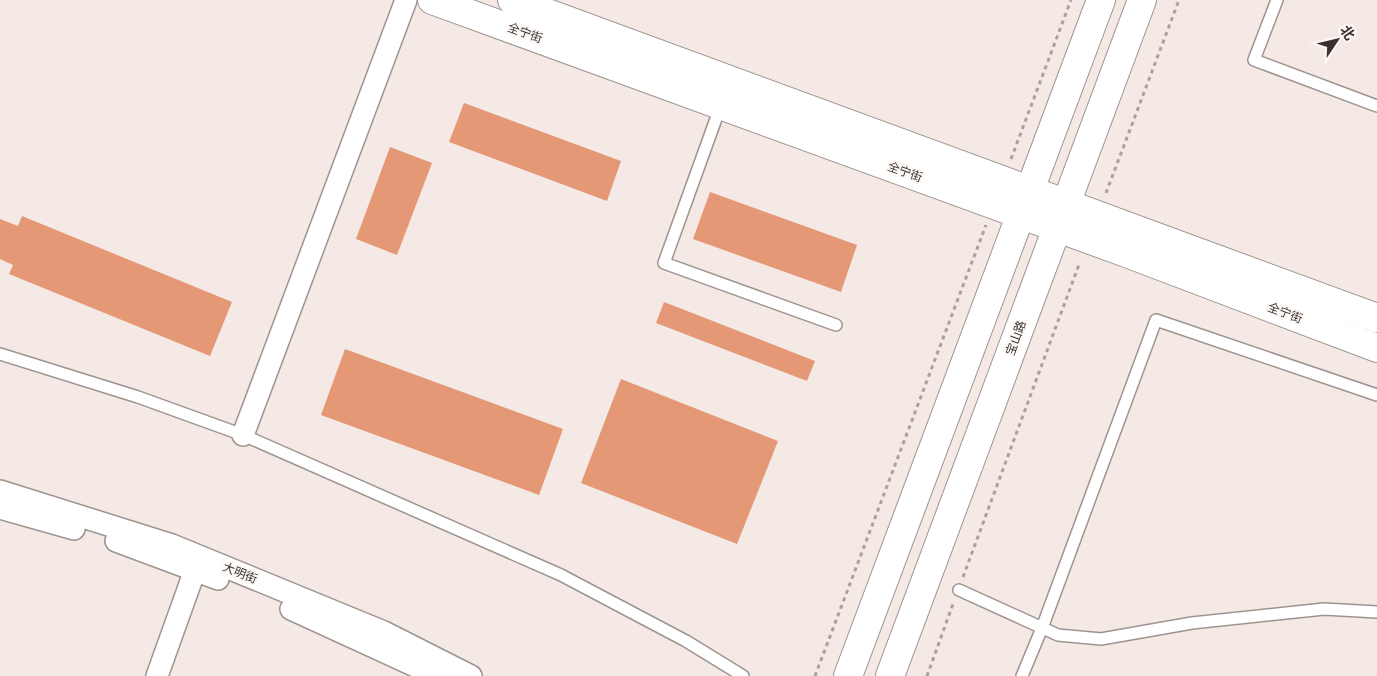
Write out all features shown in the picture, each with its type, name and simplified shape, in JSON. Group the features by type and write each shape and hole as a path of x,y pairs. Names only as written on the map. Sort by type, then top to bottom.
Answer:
{"street":[{"path":"243,435 406,0"},
{"name":"全宁街","path":"432,0 726,92 1061,216 1377,318"},
{"name":"全宁街","path":"512,0 726,92"},
{"path":"848,676 1100,0"},
{"name":"宝山路","path":"890,676 1142,0"},
{"name":"全宁街","path":"1093,227 1377,348"},
{"name":"大明街","path":"0,491 172,544 384,632 471,676"},
{"name":"大明街","path":"0,508 105,538 195,570 277,602 437,676"},
{"path":"157,676 195,570"}],"lane":[{"path":"1277,0 1254,60 1377,106"},
{"path":"726,92 664,263 836,326"},
{"path":"1022,676 1042,628 1156,320 1377,395"},
{"path":"0,354 138,396 243,435 561,575 686,641 743,676"},
{"path":"959,590 1058,635 1101,639 1192,623 1324,609 1377,612"}],"path":[{"path":"815,676 1070,0"},
{"path":"927,676 1179,0"}],"building":[{"path":"464,103 621,161 607,201 449,142"},
{"path":"390,147 432,163 397,255 356,239"},
{"path":"710,192 857,245 841,292 693,239"},
{"path":"22,216 232,302 210,356 9,274 13,265 0,259 0,219 18,226"},
{"path":"664,302 815,361 807,381 656,323"},
{"path":"345,349 563,429 539,495 321,415"},
{"path":"621,379 778,441 737,544 581,483"}]}
